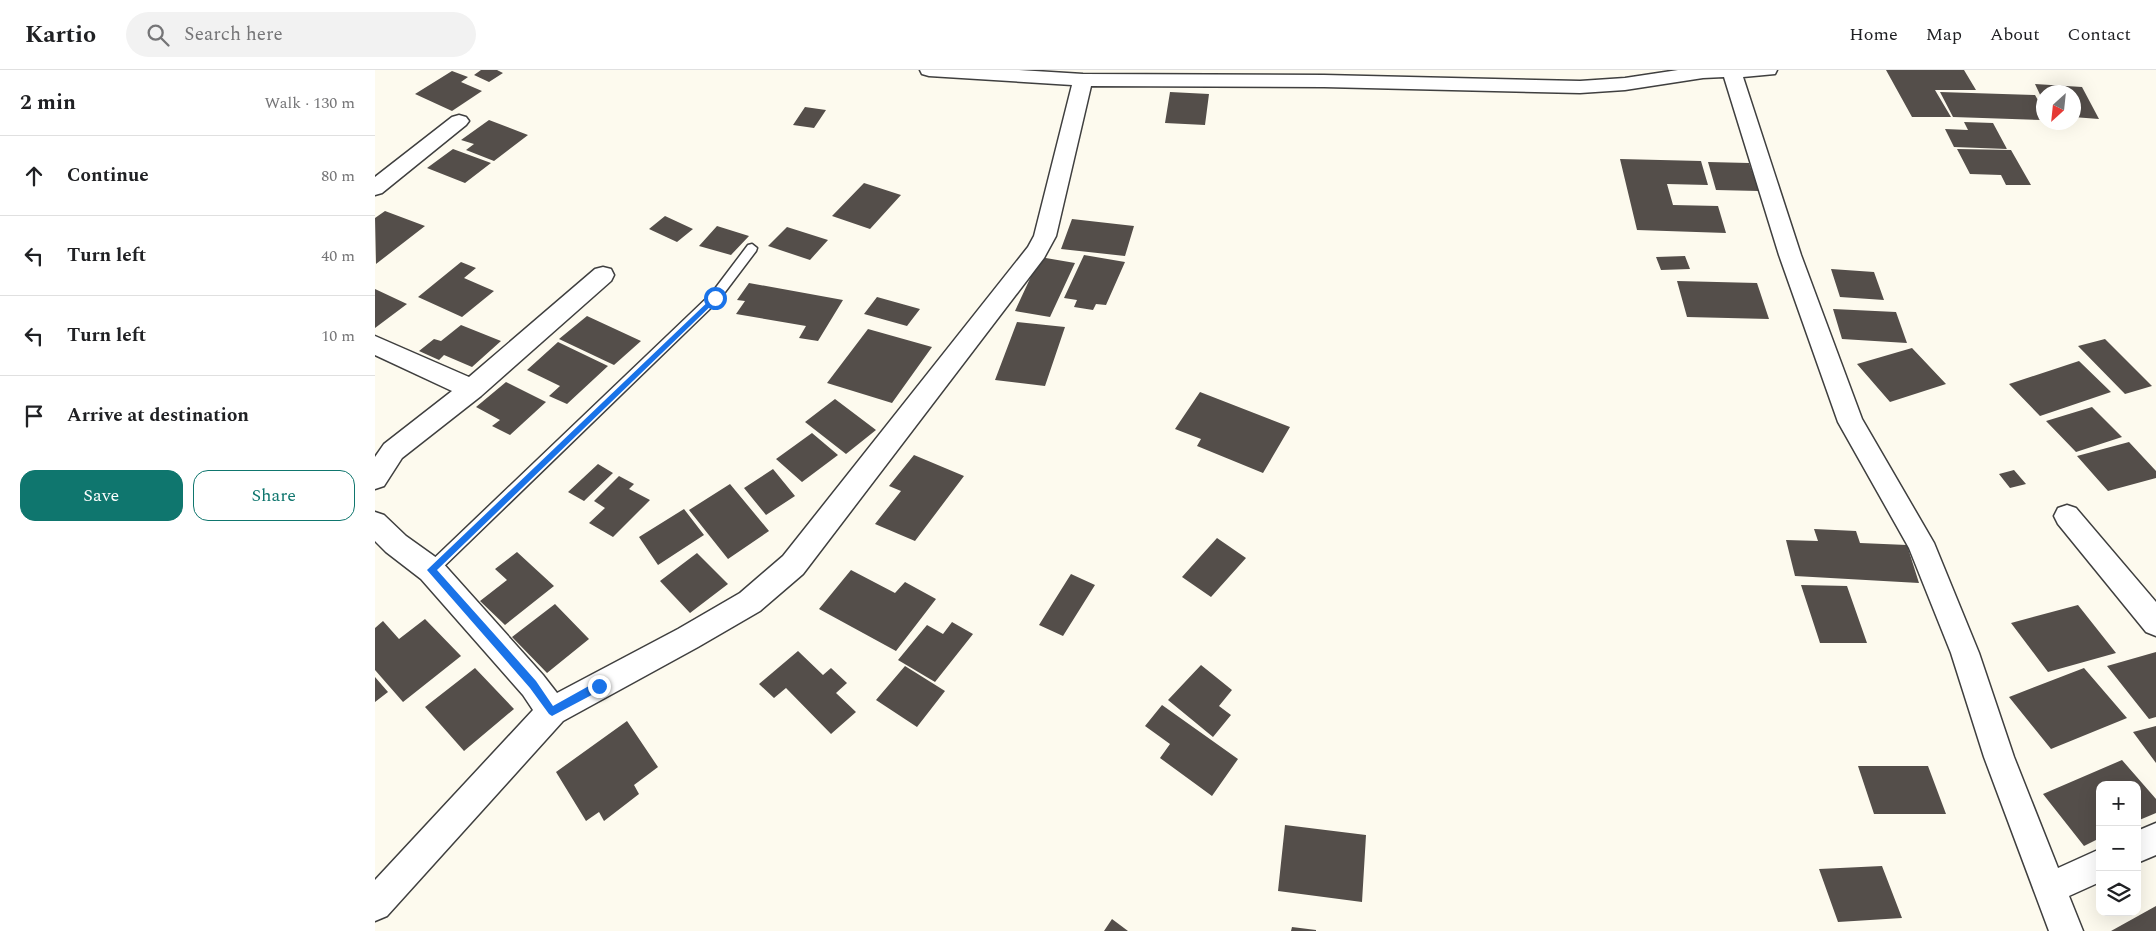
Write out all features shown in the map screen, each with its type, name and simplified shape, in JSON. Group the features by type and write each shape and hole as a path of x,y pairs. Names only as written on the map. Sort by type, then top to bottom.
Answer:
{"street":[{"path":"929,70 1083,80 1323,75 1580,87 1625,84 1679,72 1768,70"},
{"path":"1566,70 1580,87"},
{"path":"1732,72 1790,255 1850,422 1921,543 1965,653 1999,757 2066,931"},
{"path":"375,904 552,711 751,602 793,565 1036,252 1045,236 1083,80"},
{"path":"375,188 459,121"},
{"path":"375,478 393,451 472,389 603,274"},
{"path":"375,345 472,389"},
{"path":"2067,516 2156,624"},
{"path":"375,522 396,544 431,570 533,684 552,711"},
{"path":"2141,846 2156,839"},
{"path":"2050,888 2096,867"}],"lane":[{"path":"431,570 715,298 752,248"}],"building":[{"path":"481,70 497,70 503,73 489,82 474,75"},
{"path":"1886,70 1964,70 1976,90 1935,90 1951,117 1912,117"},
{"path":"452,71 468,77 461,82 482,91 452,111 415,94"},
{"path":"2081,87 2082,87 2099,119 2081,118"},
{"path":"1170,92 1209,94 1205,125 1165,123"},
{"path":"1940,92 2035,95 2036,97 2036,120 1953,117"},
{"path":"805,107 826,110 814,128 793,125"},
{"path":"489,120 528,135 494,161 466,150 474,144 461,140"},
{"path":"1964,122 1993,123 2007,149 1954,147 1945,129 1968,130"},
{"path":"453,149 491,163 465,183 427,168"},
{"path":"1957,149 2011,150 2031,185 2006,185 2001,175 1970,174"},
{"path":"1620,159 1701,161 1708,185 1667,184 1673,205 1718,206 1726,233 1637,230"},
{"path":"1708,162 1749,163 1759,191 1716,190"},
{"path":"864,183 901,195 870,229 832,216"},
{"path":"385,211 425,226 376,264 375,218"},
{"path":"665,216 693,229 677,242 649,229"},
{"path":"1072,219 1134,226 1125,256 1061,249"},
{"path":"717,226 749,236 731,255 699,246"},
{"path":"787,227 828,240 810,260 768,246"},
{"path":"1084,255 1125,262 1106,305 1096,304 1093,310 1074,307 1077,300 1064,298"},
{"path":"1685,256 1690,269 1661,270 1656,257"},
{"path":"1040,257 1075,263 1050,317 1015,311"},
{"path":"461,262 476,268 464,278 494,291 462,317 418,297"},
{"path":"1831,269 1874,272 1884,300 1840,297"},
{"path":"1677,281 1757,283 1769,319 1687,317"},
{"path":"749,283 843,300 818,341 799,338 806,326 736,314 745,301 737,300"},
{"path":"375,289 407,304 375,328"},
{"path":"877,297 920,309 907,326 864,314"},
{"path":"1833,309 1896,312 1907,343 1842,339"},
{"path":"587,316 641,341 614,365 559,339"},
{"path":"1017,322 1065,327 1045,386 995,380"},
{"path":"461,325 501,341 472,367 444,355 439,360 419,351 434,339 441,341"},
{"path":"868,329 932,347 892,403 827,383"},
{"path":"2105,339 2152,386 2125,394 2078,346"},
{"path":"558,342 608,366 567,404 549,396 560,386 527,370"},
{"path":"1912,348 1946,384 1890,402 1857,364"},
{"path":"2079,361 2111,392 2040,416 2009,384"},
{"path":"506,382 546,402 510,435 492,426 500,420 476,407"},
{"path":"1200,392 1290,427 1263,473 1197,446 1201,439 1175,429"},
{"path":"835,399 876,430 846,454 805,422"},
{"path":"2092,407 2122,437 2076,452 2046,421"},
{"path":"812,433 838,455 802,482 776,459"},
{"path":"2129,442 2156,471 2156,478 2108,491 2077,456"},
{"path":"914,455 964,476 915,541 875,524 901,491 889,486"},
{"path":"598,464 613,473 584,501 568,492"},
{"path":"773,469 795,496 766,515 744,488"},
{"path":"2014,470 2026,484 2010,488 1999,474"},
{"path":"619,476 634,484 629,489 650,500 613,537 589,523 605,508 594,501"},
{"path":"730,484 769,531 728,559 689,510"},
{"path":"684,509 704,535 658,565 639,537"},
{"path":"1814,529 1856,531 1860,543 1907,545 1919,583 1795,576 1786,540 1818,541"},
{"path":"1217,538 1246,558 1211,597 1182,577"},
{"path":"517,552 554,586 505,625 480,601 507,580 495,569"},
{"path":"697,553 728,584 690,613 660,581"},
{"path":"851,570 895,593 905,582 936,599 896,651 819,609"},
{"path":"1071,574 1095,585 1063,636 1039,625"},
{"path":"1801,585 1847,586 1867,643 1820,643"},
{"path":"555,604 589,639 547,673 512,637"},
{"path":"2078,605 2116,653 2048,672 2011,623"},
{"path":"425,619 461,656 403,702 375,670 375,628 383,621 399,639"},
{"path":"952,622 973,634 935,682 898,660 927,625 943,634"},
{"path":"798,651 823,675 831,668 847,683 836,693 856,712 831,734 786,688 774,698 759,684"},
{"path":"2156,652 2156,717 2149,719 2107,666"},
{"path":"1201,665 1232,690 1219,706 1231,715 1213,737 1168,700"},
{"path":"905,666 945,691 917,727 876,700"},
{"path":"475,668 514,709 464,751 425,707"},
{"path":"2084,668 2127,718 2051,749 2009,697"},
{"path":"375,677 388,692 375,702"},
{"path":"1162,705 1238,759 1212,796 1160,758 1170,744 1145,726"},
{"path":"627,721 658,767 634,785 639,794 604,821 599,812 586,821 556,772"},
{"path":"2156,726 2156,763 2133,732"},
{"path":"2122,760 2140,781 2096,781 2096,840 2084,846 2043,794"},
{"path":"1858,766 1928,766 1946,814 1874,814"},
{"path":"2141,782 2156,799 2156,813 2141,819"},
{"path":"1285,825 1366,835 1362,902 1278,891"},
{"path":"1882,866 1902,918 1838,922 1819,869"},
{"path":"2156,906 2156,931 2111,931 2141,916"},
{"path":"1112,919 1128,931 1104,931"},
{"path":"1292,927 1316,930 1316,931 1291,931"}],"route":[{"path":"599,686 552,711 533,684 431,570 715,298"}]}
